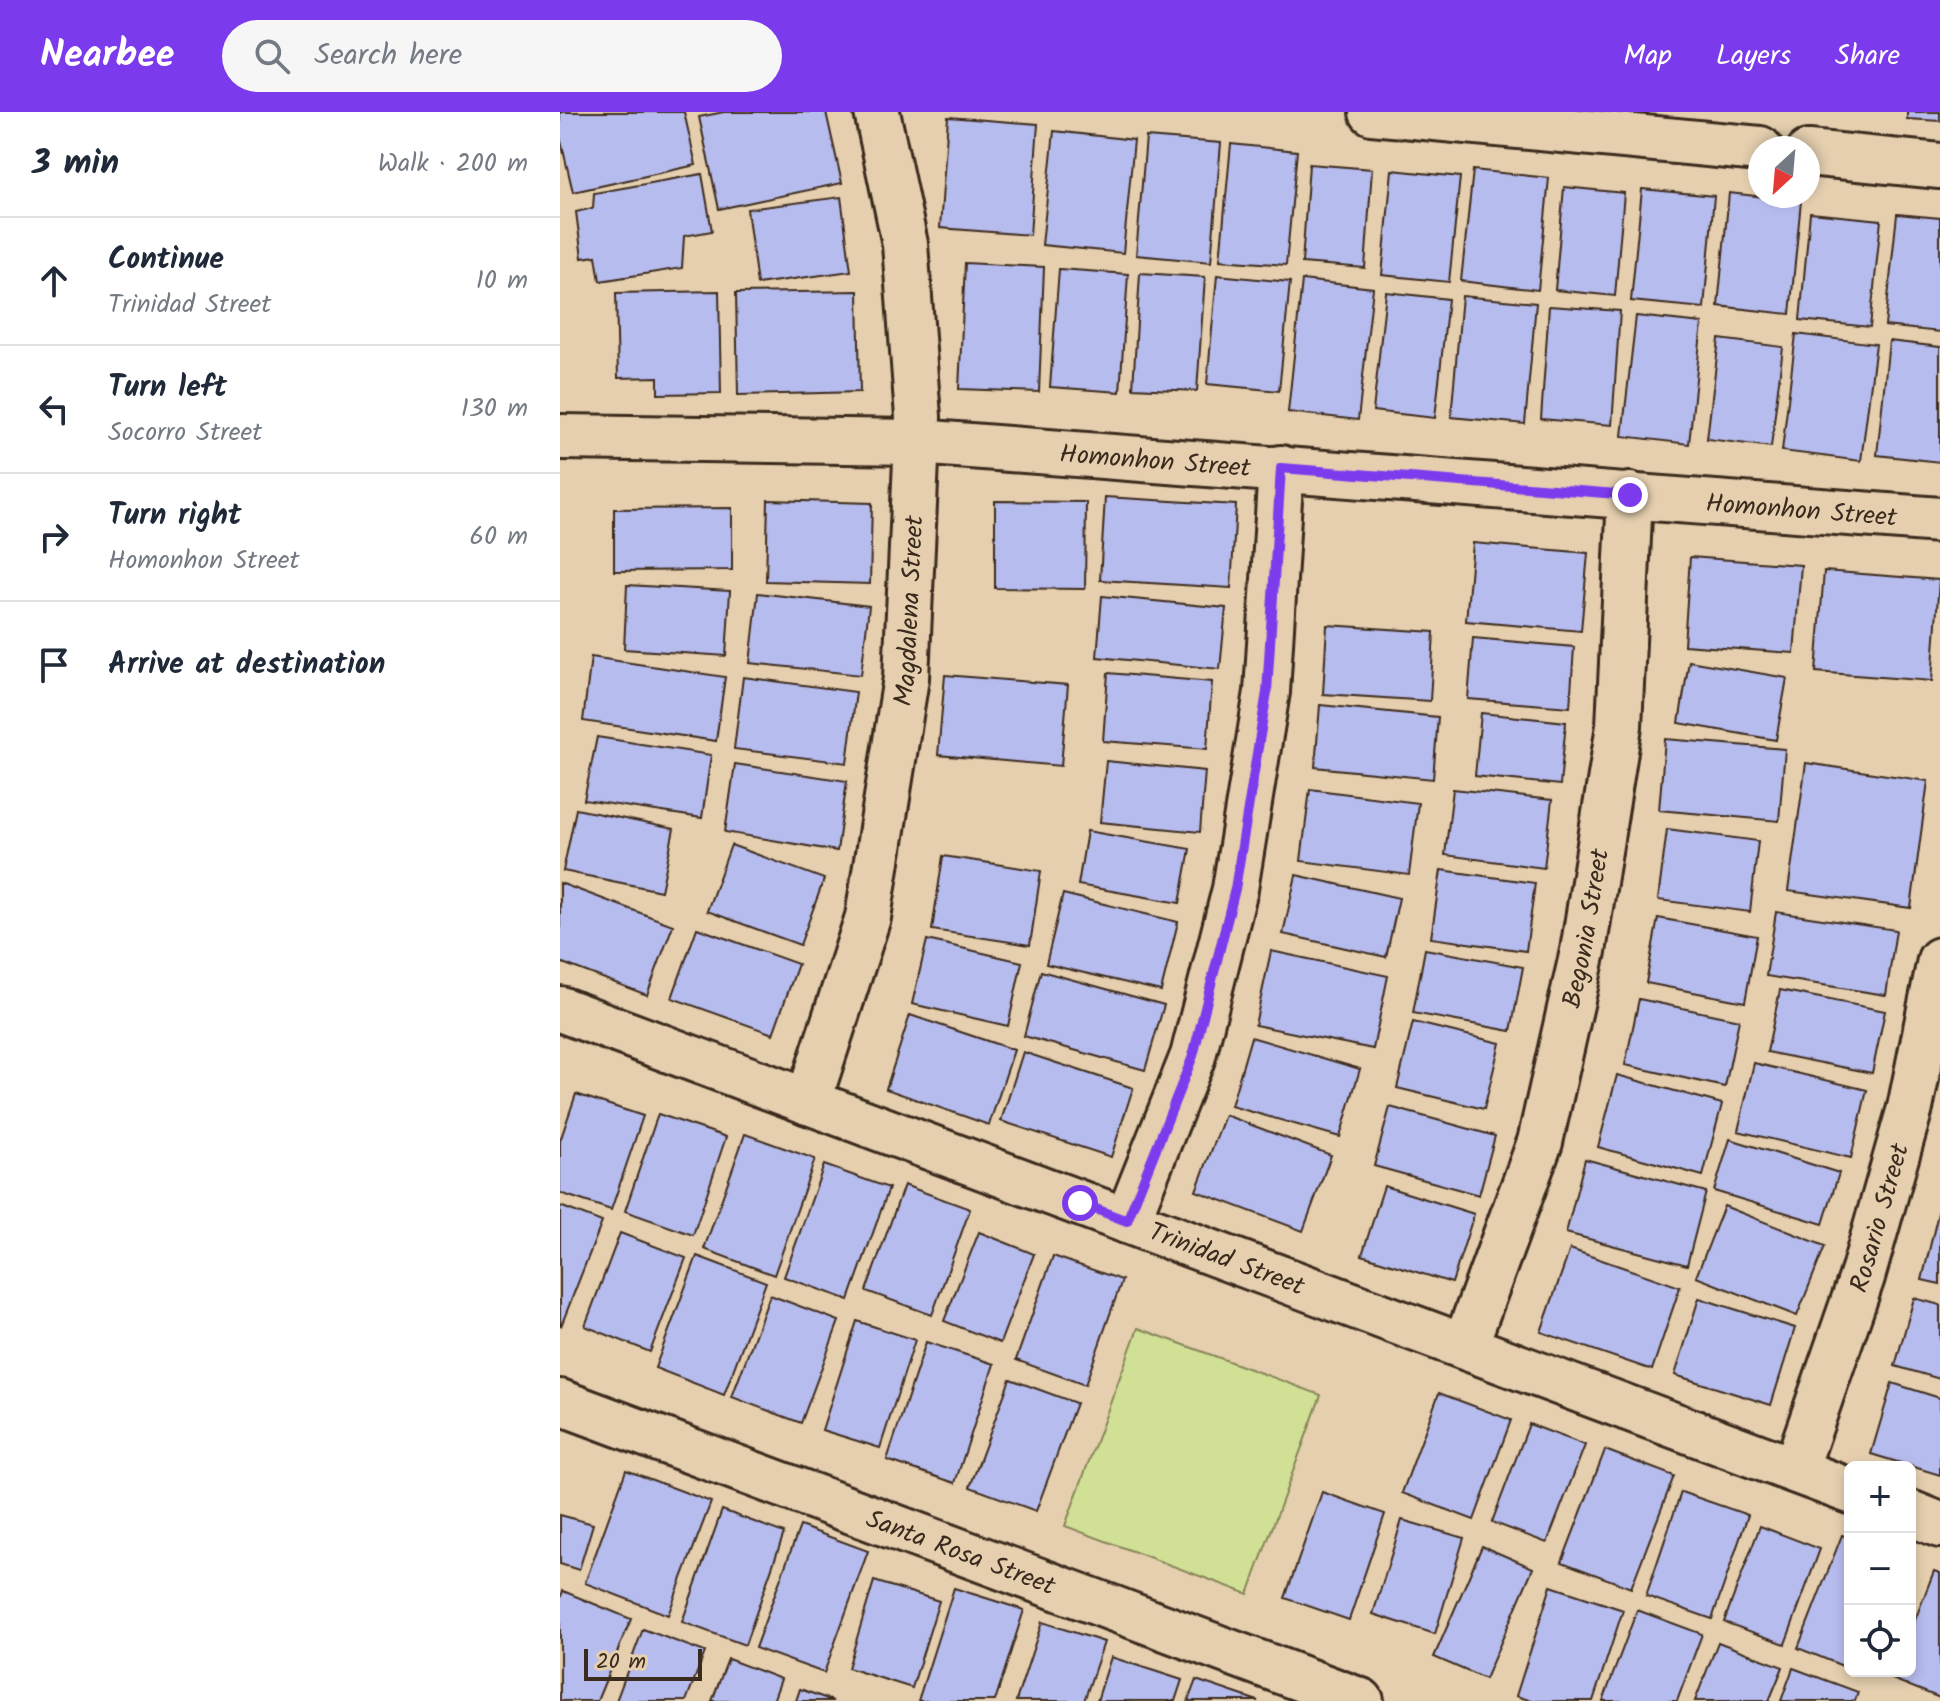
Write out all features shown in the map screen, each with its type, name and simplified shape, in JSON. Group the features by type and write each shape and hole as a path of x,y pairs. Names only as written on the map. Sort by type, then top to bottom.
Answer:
{"street":[{"name":"Magdalena Street","path":"808,1102 868,917 906,678 918,442 905,244 877,112"},
{"path":"1372,112 1748,148"},
{"path":"1820,154 1940,166"},
{"name":"Homonhon Street","path":"560,437 918,442 1940,520"},
{"path":"1127,1221 1193,1056 1235,889 1267,692 1281,468"},
{"name":"Begonia Street","path":"1465,1346 1540,1142 1583,951 1619,726 1630,495"},
{"name":"Rosario Street","path":"1795,1470 1867,1262 1910,1108 1940,960"},
{"name":"Trinidad Street","path":"560,1009 1844,1489"},
{"name":"Santa Rosa Street","path":"560,1402 1361,1701"},
{"path":"1916,1515 1940,1525"}],"green space":[{"path":"1138,1328 1321,1395 1248,1594 1065,1526"}],"building":[{"path":"560,112 684,112 696,165 573,192 560,137"},
{"path":"724,112 826,112 842,183 719,209 699,117"},
{"path":"1907,112 1940,112 1940,121 1907,119"},
{"path":"948,117 1038,124 1030,235 940,228"},
{"path":"1054,131 1134,140 1123,253 1042,245"},
{"path":"1146,137 1221,143 1211,262 1136,255"},
{"path":"1231,144 1297,151 1286,265 1220,260"},
{"path":"1309,164 1372,169 1365,268 1302,263"},
{"path":"1392,170 1460,177 1449,282 1382,275"},
{"path":"1473,170 1549,178 1538,290 1461,281"},
{"path":"702,174 712,231 684,236 682,268 600,281 596,256 582,258 576,212 593,208 594,193"},
{"path":"1564,187 1624,193 1615,296 1555,290"},
{"path":"1642,189 1714,196 1704,308 1631,301"},
{"path":"1729,193 1748,195 1748,208 1800,208 1790,314 1718,306"},
{"path":"841,197 851,271 757,284 747,209"},
{"path":"1810,213 1881,220 1870,327 1800,320"},
{"path":"1897,214 1940,218 1940,332 1885,326"},
{"path":"965,263 1044,267 1039,392 959,389"},
{"path":"1059,269 1128,274 1120,392 1050,387"},
{"path":"1140,273 1205,277 1197,391 1133,388"},
{"path":"1217,275 1290,282 1279,391 1207,384"},
{"path":"1302,280 1373,288 1358,420 1288,412"},
{"path":"719,291 721,393 658,394 658,377 618,378 616,293"},
{"path":"858,291 860,392 738,395 736,293"},
{"path":"1386,292 1448,299 1435,418 1373,411"},
{"path":"1462,296 1536,303 1525,424 1451,417"},
{"path":"1549,306 1620,311 1612,425 1541,419"},
{"path":"1636,316 1702,323 1689,444 1622,436"},
{"path":"1796,334 1876,344 1861,461 1782,451"},
{"path":"1719,339 1783,347 1771,447 1707,439"},
{"path":"1889,341 1940,347 1940,462 1877,455"},
{"path":"1105,497 1236,505 1231,588 1100,580"},
{"path":"768,500 872,503 870,584 766,581"},
{"path":"995,501 1086,502 1085,589 995,588"},
{"path":"732,508 732,570 614,571 614,509"},
{"path":"1473,543 1588,553 1581,631 1466,621"},
{"path":"1690,557 1801,565 1794,653 1684,645"},
{"path":"1824,571 1939,580 1932,681 1816,672"},
{"path":"627,585 730,591 726,656 624,649"},
{"path":"758,593 869,606 861,675 750,663"},
{"path":"1102,596 1226,608 1220,669 1097,657"},
{"path":"1327,625 1434,632 1430,701 1323,694"},
{"path":"1473,638 1574,647 1570,707 1468,699"},
{"path":"591,657 725,677 716,741 583,721"},
{"path":"1689,661 1787,678 1776,740 1679,723"},
{"path":"1108,673 1212,682 1207,749 1103,741"},
{"path":"945,675 1068,685 1061,766 938,755"},
{"path":"743,677 856,692 847,763 734,749"},
{"path":"1320,705 1438,717 1433,779 1315,767"},
{"path":"1481,713 1566,722 1560,785 1475,776"},
{"path":"597,737 711,755 702,818 584,800"},
{"path":"1665,739 1785,749 1779,821 1659,810"},
{"path":"1106,761 1205,771 1200,832 1100,822"},
{"path":"1806,763 1928,781 1911,908 1788,891"},
{"path":"735,764 847,781 837,851 725,832"},
{"path":"1310,789 1418,803 1409,875 1301,861"},
{"path":"1453,789 1552,800 1544,868 1445,855"},
{"path":"576,809 674,829 661,891 563,871"},
{"path":"1667,829 1758,841 1750,912 1658,900"},
{"path":"1087,831 1190,849 1180,903 1078,885"},
{"path":"731,845 824,879 800,945 707,911"},
{"path":"943,856 1041,871 1030,945 932,930"},
{"path":"1441,870 1535,883 1526,951 1431,938"},
{"path":"1296,875 1399,898 1386,957 1283,934"},
{"path":"560,883 673,925 647,995 560,962"},
{"path":"1063,894 1178,922 1161,991 1046,964"},
{"path":"1776,912 1896,930 1886,995 1766,976"},
{"path":"1658,918 1757,936 1745,1002 1646,983"},
{"path":"697,928 798,964 773,1034 672,998"},
{"path":"927,940 1022,962 1008,1026 912,1004"},
{"path":"1425,949 1523,967 1511,1031 1413,1013"},
{"path":"1271,951 1388,976 1373,1049 1255,1025"},
{"path":"1041,971 1164,1005 1145,1070 1024,1036"},
{"path":"1780,990 1885,1011 1872,1073 1767,1052"},
{"path":"1639,999 1739,1020 1725,1087 1625,1065"},
{"path":"910,1015 1014,1050 989,1125 886,1089"},
{"path":"1413,1022 1500,1043 1484,1109 1397,1088"},
{"path":"1251,1037 1360,1069 1340,1137 1231,1106"},
{"path":"1023,1052 1133,1088 1111,1157 1001,1121"},
{"path":"1754,1063 1867,1090 1851,1158 1738,1131"},
{"path":"1617,1075 1722,1104 1703,1176 1598,1147"},
{"path":"576,1094 643,1116 611,1210 560,1193 560,1141"},
{"path":"1390,1107 1495,1136 1479,1195 1374,1166"},
{"path":"658,1114 726,1137 693,1235 625,1211"},
{"path":"1225,1115 1331,1155 1303,1231 1196,1191"},
{"path":"745,1134 815,1159 774,1275 704,1249"},
{"path":"1730,1139 1839,1173 1823,1224 1714,1191"},
{"path":"1585,1159 1706,1192 1687,1265 1566,1233"},
{"path":"824,1165 889,1188 849,1300 784,1277"},
{"path":"904,1185 970,1209 932,1315 866,1291"},
{"path":"1384,1186 1474,1214 1452,1283 1362,1255"},
{"path":"1940,1205 1940,1284 1922,1280"},
{"path":"560,1206 602,1222 561,1326 560,1326"},
{"path":"1724,1206 1825,1246 1797,1316 1696,1277"},
{"path":"979,1232 1034,1254 1000,1343 944,1321"},
{"path":"620,1233 686,1258 650,1352 585,1326"},
{"path":"1570,1249 1680,1287 1652,1370 1541,1332"},
{"path":"697,1256 766,1282 724,1395 655,1368"},
{"path":"1053,1256 1122,1280 1085,1385 1016,1360"},
{"path":"770,1295 839,1321 801,1423 732,1397"},
{"path":"1699,1298 1795,1328 1771,1405 1675,1375"},
{"path":"1914,1298 1940,1305 1940,1379 1895,1366"},
{"path":"857,1321 915,1340 880,1448 822,1430"},
{"path":"926,1342 994,1364 955,1483 887,1460"},
{"path":"1010,1379 1076,1403 1036,1511 970,1487"},
{"path":"1892,1383 1940,1398 1940,1475 1916,1468 1916,1461 1894,1461 1871,1454"},
{"path":"1439,1393 1511,1420 1474,1520 1402,1493"},
{"path":"1529,1424 1585,1445 1547,1543 1492,1522"},
{"path":"1605,1450 1674,1476 1631,1588 1562,1562"},
{"path":"626,1470 711,1502 668,1615 585,1583"},
{"path":"1322,1492 1385,1514 1349,1620 1285,1598"},
{"path":"1681,1492 1748,1515 1712,1619 1646,1596"},
{"path":"722,1510 784,1533 745,1645 682,1622"},
{"path":"560,1515 593,1524 579,1570 560,1564"},
{"path":"1402,1520 1464,1538 1435,1634 1373,1614"},
{"path":"800,1526 868,1551 824,1673 755,1648"},
{"path":"1760,1526 1820,1549 1785,1644 1724,1622"},
{"path":"1842,1535 1844,1536 1844,1667 1798,1648"},
{"path":"1482,1546 1533,1568 1485,1679 1434,1657"},
{"path":"1934,1571 1940,1573 1940,1698 1892,1679 1916,1677 1916,1618"},
{"path":"874,1581 939,1601 912,1688 848,1668"},
{"path":"1551,1586 1623,1610 1593,1701 1532,1701 1516,1696"},
{"path":"954,1588 1024,1610 995,1701 918,1701"},
{"path":"563,1591 631,1619 597,1701 560,1701 560,1599"},
{"path":"1637,1610 1702,1634 1677,1701 1603,1701"},
{"path":"1042,1622 1104,1642 1084,1701 1016,1701"},
{"path":"643,1629 705,1652 686,1701 616,1701"},
{"path":"1718,1642 1783,1667 1769,1701 1695,1701"},
{"path":"1111,1657 1182,1680 1175,1701 1097,1701"},
{"path":"728,1659 781,1679 773,1701 712,1701"},
{"path":"1793,1668 1858,1692 1855,1701 1781,1701"},
{"path":"1196,1680 1258,1701 1188,1701"},
{"path":"800,1689 833,1701 796,1701"}],"route":[{"path":"1080,1203 1127,1221 1193,1056 1235,889 1267,692 1281,468 1630,495"}]}
